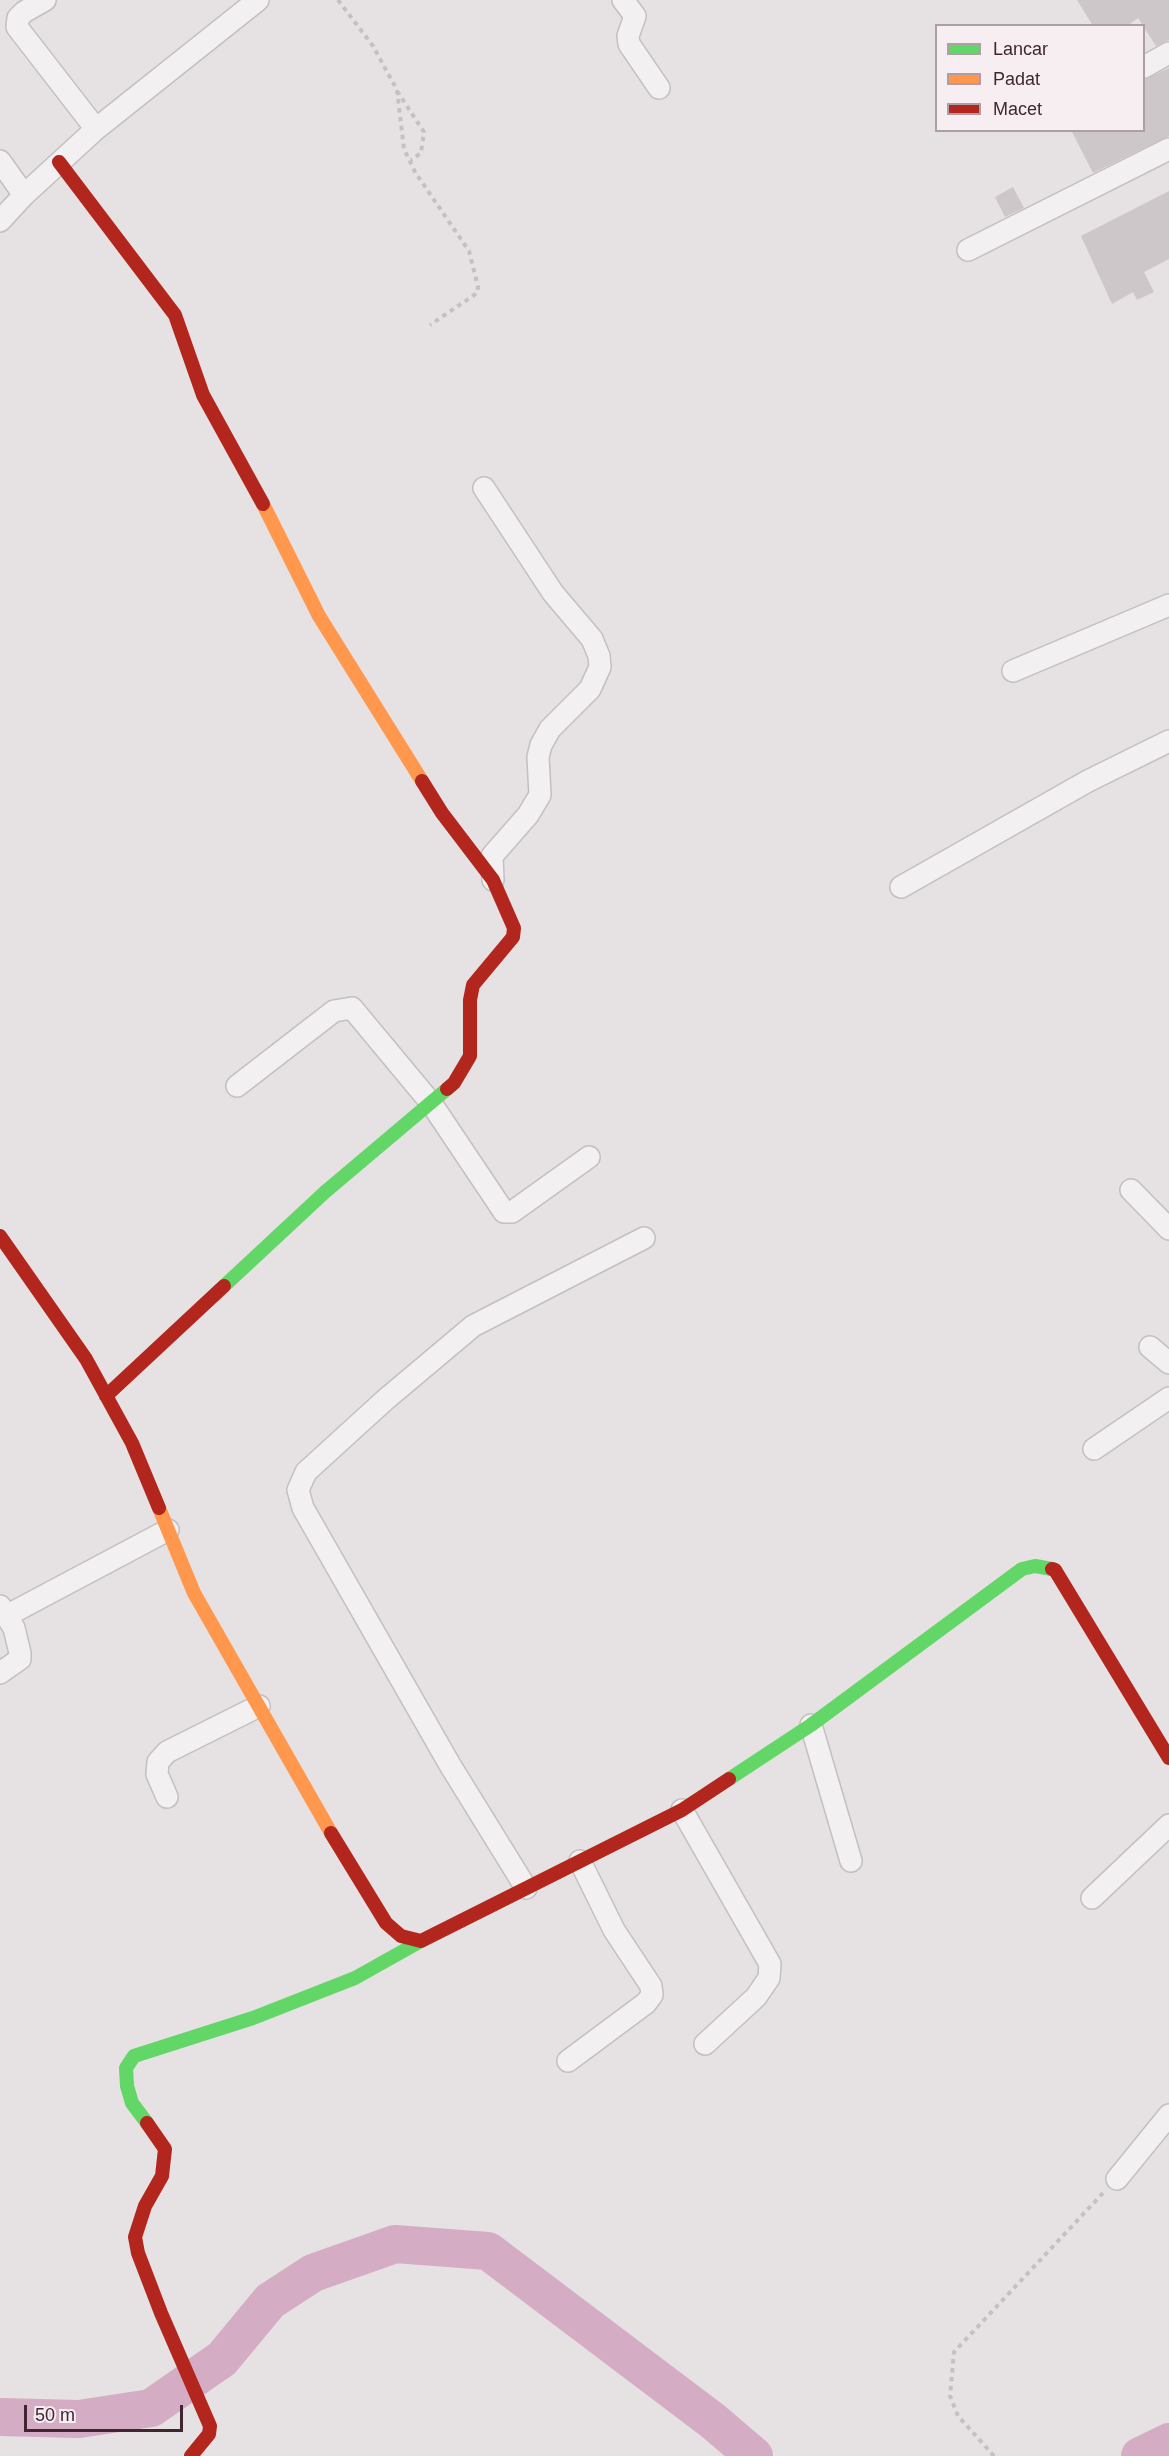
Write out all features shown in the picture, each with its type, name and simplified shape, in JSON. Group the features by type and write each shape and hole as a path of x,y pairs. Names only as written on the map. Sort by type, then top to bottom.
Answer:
{"street":[{"path":"45,0 21,6 17,27 96,129"},
{"path":"0,221 24,195 96,129 258,0"},
{"path":"623,0 635,16 628,36 629,44 659,88"},
{"path":"1145,66 1169,53"},
{"path":"968,250 1169,148"},
{"path":"0,161 24,195"},
{"path":"59,162 175,315 202,395 266,509 319,616 441,813 493,880 514,928 513,937 473,985 470,1000 470,1056 464,1070 454,1083 325,1192 106,1396"},
{"path":"484,488 553,593 592,639 599,656 600,667 590,689 550,729 541,745 538,757 540,795 528,815 492,856 493,880"},
{"path":"1012,671 1169,605"},
{"path":"901,887 1088,781 1169,741"},
{"path":"237,1086 334,1011 352,1008 431,1103 504,1212 512,1212 589,1157"},
{"path":"1131,1190 1169,1229"},
{"path":"0,1236 86,1359 132,1443 194,1593 386,1923 400,1936 421,1941"},
{"path":"526,1888 450,1766 303,1508 298,1490 306,1472 385,1400 473,1326 644,1238"},
{"path":"1150,1347 1169,1363"},
{"path":"1094,1449 1169,1398"},
{"path":"0,1673 20,1659 14,1628 3,1611 168,1530"},
{"path":"191,2456 209,2434 210,2426 161,2313 138,2253 135,2237 145,2206 162,2176 165,2149 132,2103 127,2086 126,2068 134,2056 253,2018 355,1978 421,1941 682,1810 811,1725 1022,1569 1044,1566 1054,1570 1169,1758"},
{"path":"167,1797 157,1774 158,1762 167,1752 259,1706"},
{"path":"811,1725 851,1861"},
{"path":"682,1810 770,1964 769,1978 756,1997 705,2044"},
{"path":"1092,1898 1169,1825"},
{"path":"568,2061 646,2003 652,1995 651,1986 614,1930 580,1861"},
{"path":"1117,2179 1169,2115"}],"path":[{"path":"338,0 373,46 397,90 424,132 421,153 411,160"},
{"path":"397,90 404,149 415,172 469,251 478,287 477,293 430,325"},
{"path":"994,2456 957,2416 950,2396 954,2352 1117,2179"}],"building":[{"path":"1077,0 1169,0 1169,40 1156,46 1145,29 1145,24 1142,24 1138,18 1130,24 1092,24"},
{"path":"1169,68 1169,136 1093,173 1072,132 1145,132 1145,79"},
{"path":"1013,187 1024,208 1005,217 995,197"},
{"path":"1169,191 1169,259 1144,272 1154,292 1137,300 1133,292 1112,304 1081,236"}],"waterway":[{"path":"0,2417 79,2419 151,2408 222,2359 270,2301 313,2273 395,2244 488,2251 713,2421 754,2456"},
{"path":"1140,2456 1169,2442"}],"traffic: fast":[{"path":"224,1286 325,1192 447,1089"},
{"path":"729,1779 811,1725 1022,1569 1035,1566 1052,1569"},
{"path":"147,2123 132,2103 127,2086 126,2068 134,2056 253,2018 355,1978 421,1941"}],"traffic: slow":[{"path":"263,504 319,616 422,781"},
{"path":"159,1508 194,1593 331,1833"}],"traffic: jam":[{"path":"59,162 175,315 203,395 263,504"},
{"path":"422,781 442,813 493,880 514,928 513,937 473,985 470,1000 470,1056 454,1083 447,1089"},
{"path":"0,1236 86,1359 132,1443 159,1508"},
{"path":"106,1396 224,1286"},
{"path":"1052,1569 1055,1570 1169,1758"},
{"path":"331,1833 386,1923 401,1936 421,1941 682,1810 729,1779"},
{"path":"147,2123 165,2149 162,2176 145,2206 135,2237 138,2253 161,2313 210,2426 209,2434 191,2456"}]}
